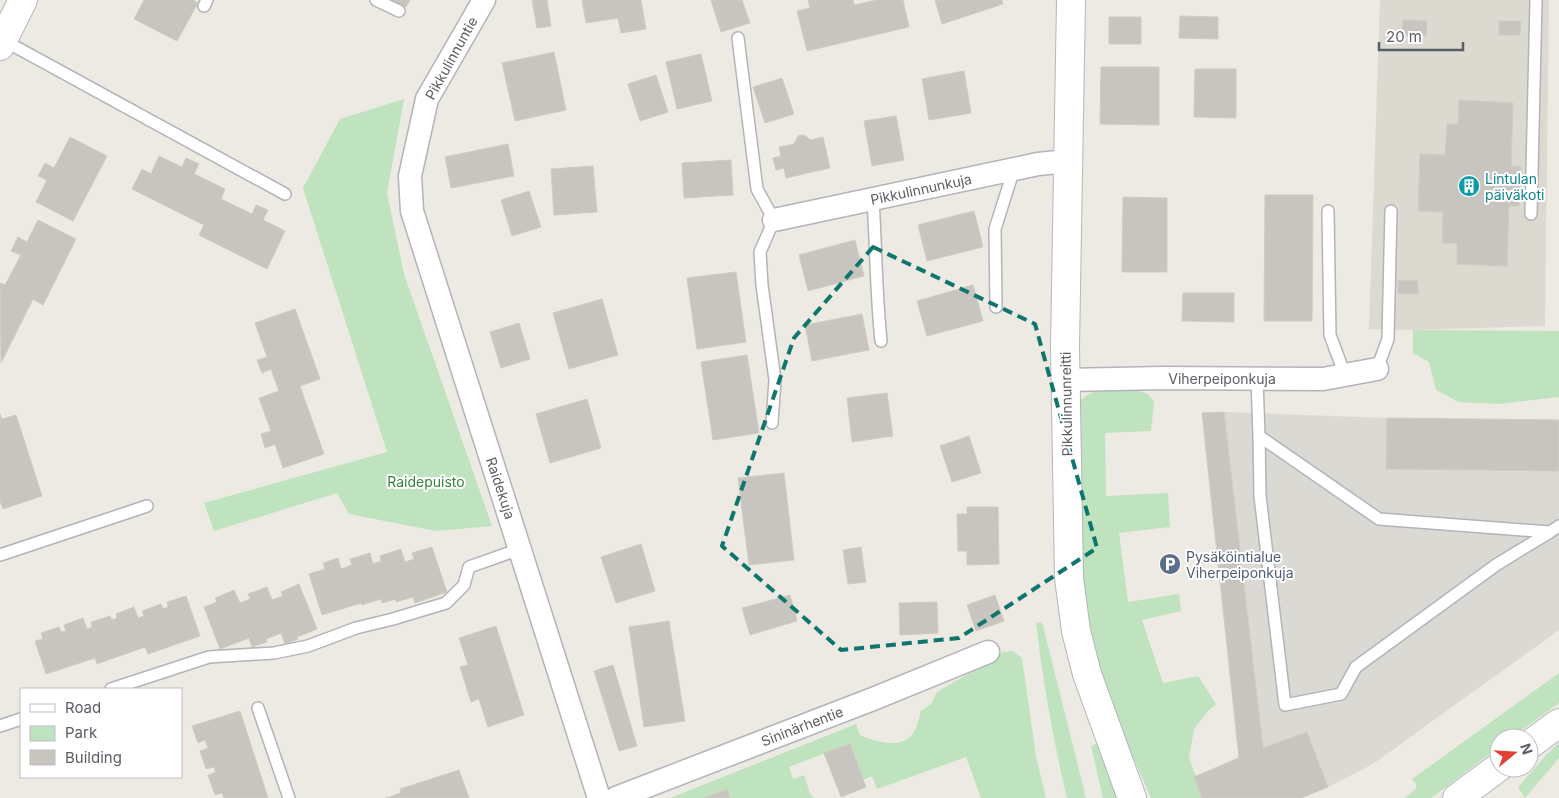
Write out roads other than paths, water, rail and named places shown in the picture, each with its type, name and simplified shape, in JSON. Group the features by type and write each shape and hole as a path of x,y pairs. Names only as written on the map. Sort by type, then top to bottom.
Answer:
{"street":[{"path":"2,43 23,0"},
{"name":"Pikkulinnuntie","path":"410,176 427,98 484,0"},
{"name":"Pikkulinnunreitti","path":"1071,0 1066,380 1069,578 1076,631 1087,674 1132,798"},
{"name":"Pikkulinnunkuja","path":"774,220 1038,164 1068,161"},
{"name":"Raidekuja","path":"410,176 412,211 599,798"},
{"name":"Viherpeiponkuja","path":"1066,380 1163,378 1323,379 1377,369"},
{"name":"Sininärhentie","path":"616,798 988,652"},
{"path":"1539,738 1559,723"},
{"path":"1457,798 1489,774"}],"lane":[{"path":"376,0 400,11"},
{"path":"1531,214 1536,0"},
{"path":"738,38 756,189 774,220 760,252 762,285 775,380 772,423"},
{"path":"2,43 285,194"},
{"path":"996,307 995,229 1014,169"},
{"path":"873,199 877,260 876,295 881,341"},
{"path":"1328,211 1330,335 1345,375"},
{"path":"1377,369 1388,339 1390,211"},
{"path":"1257,378 1260,496 1285,704 1341,694 1356,667 1496,565 1554,529"},
{"path":"1259,436 1379,518 1554,529"},
{"path":"1,552 147,506"},
{"path":"114,688 209,657 274,653 308,646 356,628 446,603 464,585 469,567 520,549"},
{"path":"258,708 288,798"},
{"path":"0,726 20,719"}],"place":[{"name":"Lintulan päiväkoti","path":"1469,186"},
{"name":"Pysäköintialue Viherpeiponkuja","path":"1170,564"}],"park label":[{"name":"Raidepuisto","path":"426,481"}]}
